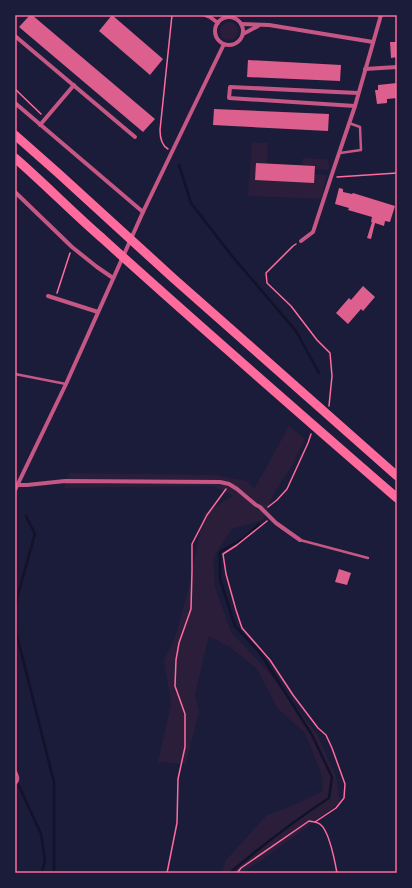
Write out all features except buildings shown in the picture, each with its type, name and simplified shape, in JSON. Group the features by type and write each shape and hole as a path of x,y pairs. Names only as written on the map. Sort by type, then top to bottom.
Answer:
{"highway":[{"path":"15,136 397,476"},
{"path":"15,158 164,294 397,498"}],"street":[{"path":"205,15 218,23"},
{"path":"301,241 313,232 355,106 381,15"},
{"path":"243,34 241,24 234,16 222,20 218,23 216,29 216,35 219,40 224,44 230,45 236,43 243,34 259,25"},
{"path":"241,24 269,25 373,42"},
{"path":"15,36 135,137"},
{"path":"15,490 66,384 143,212 224,44"},
{"path":"365,69 397,67"},
{"path":"40,125 74,85"},
{"path":"355,106 229,98 230,87 358,93"},
{"path":"15,103 143,212"},
{"path":"15,192 72,247 97,268 113,278"},
{"path":"48,296 98,312"},
{"path":"17,485 65,481 220,482 229,484 237,489 263,510 276,523 300,540"}],"lane":[{"path":"339,153 361,150 360,127 349,122"},
{"path":"15,374 66,384"},
{"path":"300,540 368,558"},
{"path":"15,770 19,778 18,782 15,784"}],"path":[{"path":"168,149 160,138 160,130 172,15"},
{"path":"15,89 46,118"},
{"path":"331,177 397,172"},
{"path":"301,241 293,246 266,273 267,283 291,306 317,340 330,354 332,376 329,408"},
{"path":"55,298 72,247"},
{"path":"263,510 277,500 287,489 308,443 312,430"},
{"path":"167,873 177,823 178,779 185,747 185,714 175,686 176,660 179,643 191,609 192,544 207,516 229,484"},
{"path":"270,517 266,523 223,554 226,574 242,628 270,660 293,695 318,728 326,735 338,762 345,784 344,798 336,808 315,822"},
{"path":"238,873 241,868 309,821 319,823 323,827 333,850 337,873"}],"shaded area":[{"path":"229,22 235,25 238,31 235,37 229,40 223,37 220,31 223,25"},
{"path":"252,142 268,143 267,164 256,163 327,175 321,199 248,196"},
{"path":"303,158 326,159 330,165 329,170 314,169 314,166 302,165"},
{"path":"289,426 305,439 291,467 274,493 263,520 232,529 213,558 215,587 231,632 267,670 317,734 336,776 340,803 242,873 222,873 226,860 267,815 287,808 323,791 322,776 305,733 278,709 257,669 231,648 209,636 195,694 199,711 186,764 158,762 171,704 164,660 174,640 187,595 204,513 233,496 214,486 64,488 69,473 214,475 247,481 254,489"}],"waterway":[{"path":"179,165 191,203 232,256 296,331 319,373"},
{"path":"15,605 35,534 26,516"},
{"path":"232,871 279,833 329,798 332,777 312,735 260,653 235,626 220,579 220,552 246,537 259,524"},
{"path":"15,628 54,782 54,873"},
{"path":"19,786 41,834 45,860 42,873"}]}
